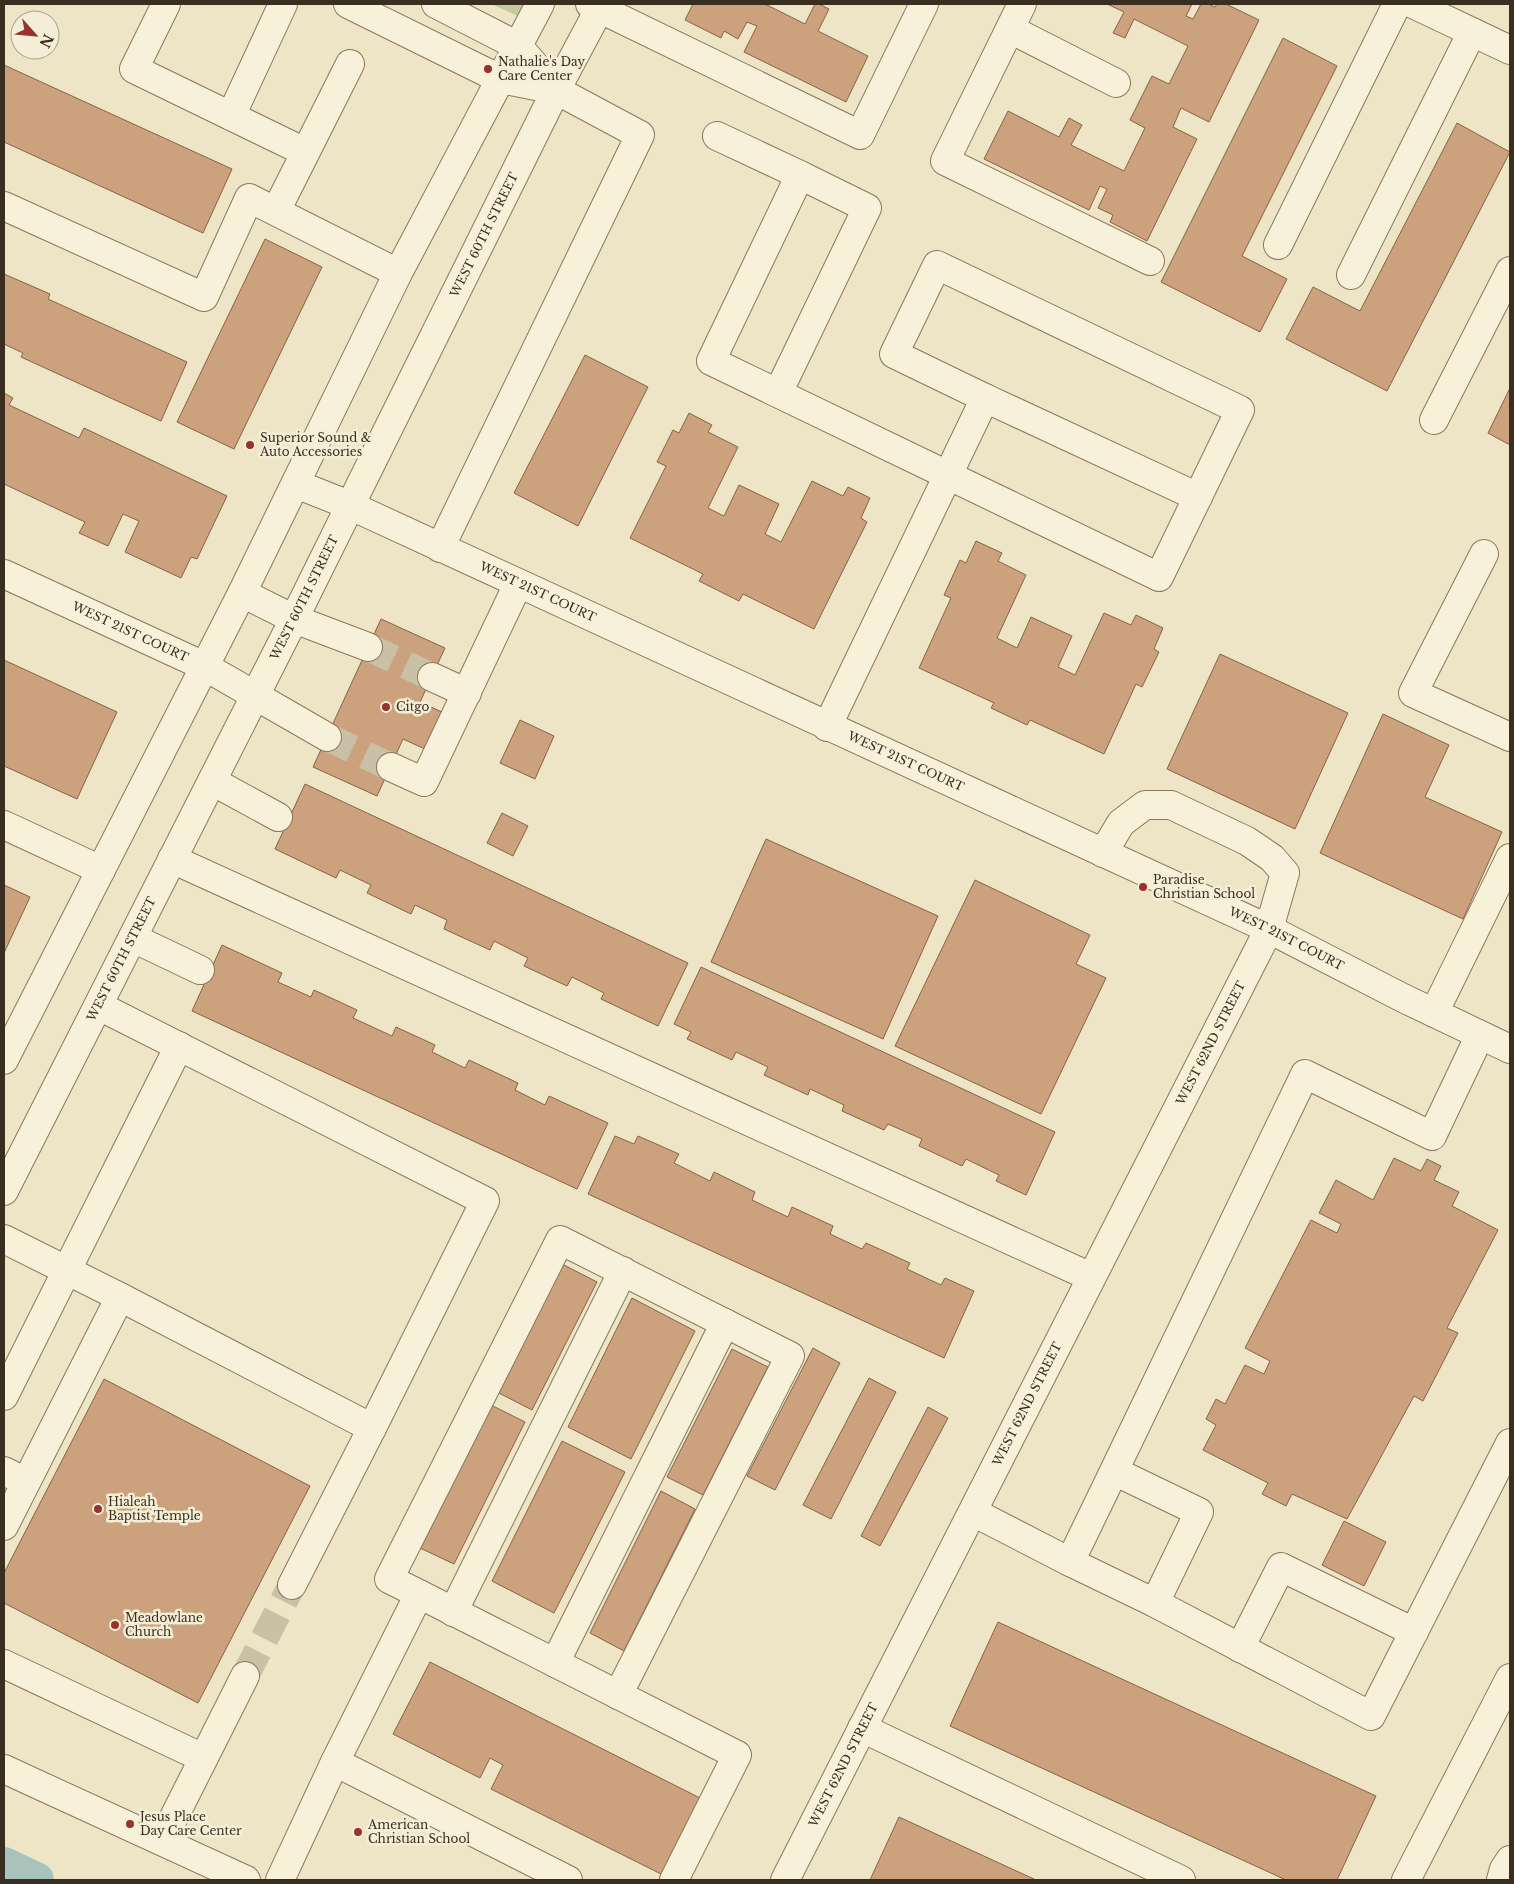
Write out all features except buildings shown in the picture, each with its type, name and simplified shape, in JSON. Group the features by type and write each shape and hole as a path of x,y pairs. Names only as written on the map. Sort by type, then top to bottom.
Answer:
{"street":[{"path":"166,4 134,70 305,152"},
{"path":"231,116 283,4"},
{"path":"348,4 500,79 556,90 640,136 440,548"},
{"path":"436,4 518,46 556,90"},
{"path":"4,1060 242,593 398,272 540,4"},
{"path":"597,5 860,135 924,4"},
{"path":"1022,4 945,161 1150,261"},
{"path":"1278,245 1397,4"},
{"path":"1413,4 1472,32 1507,40"},
{"name":"WEST 60TH STREET","path":"4,1191 294,619 597,5"},
{"path":"1010,29 1116,84"},
{"path":"1352,275 1472,32"},
{"path":"276,211 350,64"},
{"path":"717,136 868,208 778,393"},
{"path":"800,175 711,361 1159,577 1240,410 937,264 894,354 1198,496"},
{"path":"4,206 204,297 249,198 398,272"},
{"path":"1434,420 1510,271"},
{"path":"827,727 985,398"},
{"name":"WEST 21ST COURT","path":"296,484 349,505 827,727 1269,929 1434,1013 1510,1049"},
{"path":"1484,554 1413,693 1510,737"},
{"name":"WEST 21ST COURT","path":"4,574 204,666 327,737"},
{"path":"390,767 424,782 518,584"},
{"path":"242,593 294,619 368,647"},
{"path":"432,677 467,693"},
{"path":"212,781 278,818"},
{"name":"WEST 62ND STREET","path":"785,1880 1269,929 1285,872 1272,858 1247,841 1171,805 1145,805 1120,823 1103,853"},
{"path":"4,825 101,870"},
{"path":"1434,1013 1510,858"},
{"path":"172,859 1092,1277"},
{"path":"133,938 200,970"},
{"path":"98,1006 485,1201 292,1585"},
{"path":"1070,1562 1305,1074 1432,1136 1480,1035"},
{"path":"4,1396 179,1046"},
{"path":"4,1239 372,1428"},
{"path":"618,1695 790,1356 560,1240 388,1579 419,1594 453,1612 737,1755 674,1880"},
{"path":"453,1612 623,1271"},
{"path":"4,1526 15,1477 120,1297"},
{"path":"554,1663 725,1323"},
{"path":"973,1512 1155,1603 1371,1716 1510,1443"},
{"path":"1114,1471 1199,1512 1155,1603"},
{"path":"1240,1648 1281,1567 1414,1632"},
{"path":"280,1880 334,1762 419,1594"},
{"path":"4,1664 203,1758"},
{"path":"162,1841 245,1676"},
{"path":"1406,1880 1510,1678"},
{"path":"862,1728 1181,1880"},
{"path":"334,1762 568,1880"},
{"path":"4,1769 246,1880"},
{"path":"1501,1880 1504,1869 1510,1860"}],"green space":[{"path":"491,4 551,4 540,26"}],"waterway":[{"path":"4,1865 36,1880"}],"tunnel":[{"path":"368,647 432,677"},
{"path":"327,737 391,767"},
{"path":"245,1676 292,1585"}],"place":[{"name":"Nathalie's Day Care Center","path":"488,69"},
{"name":"Superior Sound & Auto Accessories","path":"250,445"},
{"name":"Citgo","path":"386,707"},
{"name":"Paradise Christian School","path":"1143,887"},
{"name":"Hialeah Baptist Temple","path":"98,1509"},
{"name":"Meadowlane Church","path":"115,1625"},
{"name":"Jesus Place Day Care Center","path":"130,1824"},
{"name":"American Christian School","path":"358,1832"}]}
